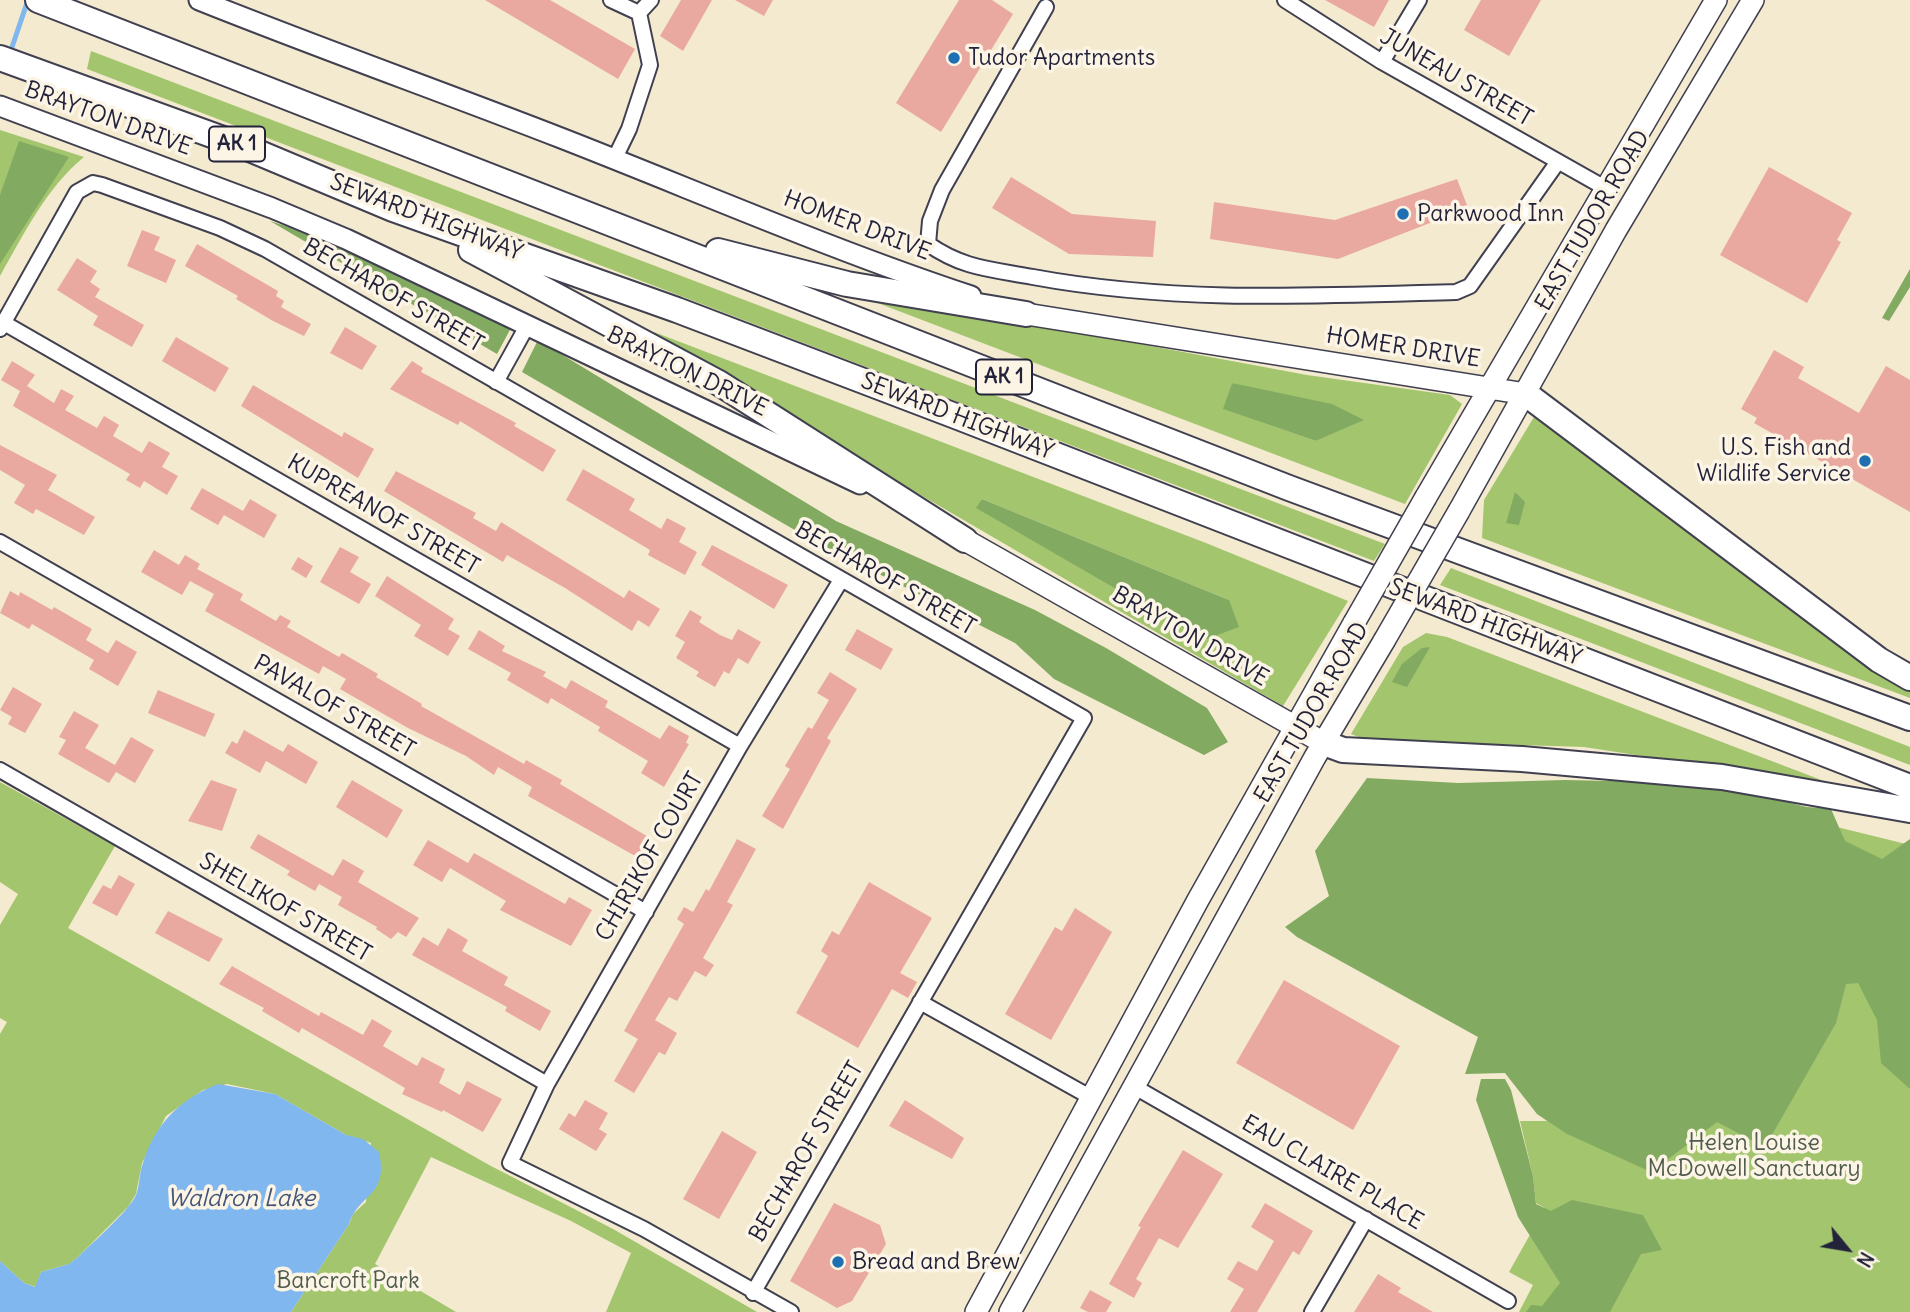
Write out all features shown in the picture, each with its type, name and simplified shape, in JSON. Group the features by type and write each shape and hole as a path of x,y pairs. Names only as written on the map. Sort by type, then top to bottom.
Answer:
{"highway":[{"name":"AK 1","path":"38,0 1289,488 1910,718"},
{"name":"SEWARD HIGHWAY","path":"0,58 245,147 393,209 677,310 932,407 1910,787"},
{"path":"393,209 719,383 965,540"},
{"path":"614,225 847,284 1026,314"},
{"path":"1526,394 1879,660 1910,678"},
{"path":"1324,743 1343,750 1522,760 1722,777 1910,810"}],"main road":[{"name":"HOMER DRIVE","path":"199,0 894,271 1026,314 1526,394"},
{"name":"EAST TUDOR ROAD","path":"976,1312 1294,727 1716,0"},
{"name":"EAST TUDOR ROAD","path":"1010,1312 1324,743 1526,394 1616,230 1753,0"},
{"name":"BRAYTON DRIVE","path":"0,106 272,208 408,267 527,326 590,353 721,421 850,478 1324,743"}],"street":[{"path":"611,0 639,13"},
{"path":"639,13 652,0"},
{"name":"JUNEAU STREET","path":"1285,0 1382,62 1607,189"},
{"path":"1382,62 1419,0"},
{"name":"HOMER DRIVE","path":"1043,2 942,190 930,221 929,244 961,264 1089,287 1232,298 1456,292 1470,286 1557,163"},
{"path":"614,160 629,129 650,65 639,13"},
{"name":"BECHAROF STREET","path":"2,326 77,192 93,183 102,185 243,238 1084,718 753,1293"},
{"name":"KUPREANOF STREET","path":"2,326 740,746"},
{"path":"496,382 527,326"},
{"name":"PAVALOF STREET","path":"0,542 646,912"},
{"name":"CHIRIKOF COURT","path":"753,1293 644,1229 510,1163 547,1084 740,746 841,580"},
{"name":"SHELIKOF STREET","path":"0,770 547,1084"},
{"path":"920,1002 1093,1098"},
{"name":"EAU CLAIRE PLACE","path":"1133,1086 1508,1301"},
{"path":"1312,1312 1366,1219"},
{"path":"753,1293 790,1312"}],"green space":[{"path":"91,51 1385,544 1374,561 87,69"},
{"path":"0,130 84,157 70,169 47,197 0,276"},
{"path":"19,141 69,157 0,264 0,195"},
{"path":"270,221 342,244 512,326 497,354"},
{"path":"1910,269 1910,287 1889,321 1882,318"},
{"path":"854,294 871,294 1307,375 1450,395 1462,404 1405,504","holes":["1232,383 1363,420 1316,441 1224,409"]},
{"path":"654,332 1206,543 1348,601 1283,706 651,338","holes":["982,499 1229,600 1204,640 977,508"]},
{"path":"538,340 836,521 1035,610 1106,648 1207,708 1228,742 1204,755 1054,679 1015,643 812,540 522,372"},
{"path":"1232,383 1332,404 1364,420 1316,441 1223,409"},
{"path":"1534,417 1862,660 1910,689 1910,698 1482,538 1484,500"},
{"path":"1515,492 1525,502 1519,525 1506,523"},
{"path":"982,499 1229,600 1239,627 1204,640 976,508"},
{"path":"1451,568 1910,747 1910,765 1440,585"},
{"path":"1426,633 1447,637 1837,786 1584,747 1366,740 1351,734 1403,647"},
{"path":"1430,647 1407,687 1392,682 1402,664 1422,648"},
{"path":"1367,778 1458,783 1565,780 1708,783 1807,807 1831,809 1845,841 1882,859 1910,839 1910,1089 1881,1063 1877,1020 1858,983 1846,984 1836,1023 1765,1147 1717,1122 1651,1172 1565,1133 1537,1114 1505,1073 1465,1074 1478,1037 1297,937 1285,927 1329,896 1315,851"},
{"name":"Bancroft Park","path":"0,782 115,846 68,928 491,1166 613,1229 757,1312 606,1312 631,1253 571,1221 431,1157 375,1264 456,1312 291,1312 353,1214 366,1202 371,1143 346,1135 275,1094 227,1084 203,1090 166,1116 142,1163 136,1194 128,1207 69,1264 41,1272 36,1287 24,1283 0,1261 0,1034 7,1022 0,1018 0,925 18,894 0,882"},
{"name":"Helen Louise McDowell Sanctuary","path":"1768,810 1910,845 1910,1312 1519,1312 1533,1285 1509,1272 1545,1208 1536,1203 1533,1176 1520,1121 1548,1121 1565,1133"},
{"path":"1481,1079 1505,1079 1511,1090 1533,1176 1536,1204 1551,1211 1572,1200 1643,1215 1662,1250 1641,1254 1610,1312 1526,1312 1531,1305 1542,1306 1560,1283 1518,1217 1476,1100"}],"water":[{"name":"Waldron Lake","path":"218,1084 275,1094 346,1135 363,1139 379,1152 381,1167 377,1186 359,1206 291,1312 0,1312 0,1261 24,1283 35,1287 41,1272 69,1264 77,1258 132,1202 148,1149 162,1125 181,1105"}],"building":[{"path":"485,0 550,0 635,49 618,79"},
{"path":"681,0 712,0 683,51 660,36"},
{"path":"735,0 773,0 764,16"},
{"name":"Tudor Apartments","path":"959,0 992,0 1013,14 941,132 896,103"},
{"path":"1325,0 1389,0 1374,27"},
{"path":"1481,0 1541,0 1509,56 1464,30"},
{"path":"1769,167 1852,213 1837,240 1841,242 1807,303 1720,255"},
{"path":"1011,177 1072,214 1156,221 1153,257 1069,254 992,208"},
{"name":"Parkwood Inn","path":"1457,179 1468,208 1338,259 1210,239 1214,202 1335,220"},
{"path":"142,230 160,237 154,250 176,260 166,283 127,266"},
{"path":"197,244 278,291 276,296 284,301 281,307 311,324 304,336 273,321 236,299 238,296 185,266"},
{"path":"77,258 97,271 90,282 100,289 95,297 144,325 132,347 93,325 98,316 57,290"},
{"path":"345,327 377,346 362,370 330,353"},
{"path":"176,337 229,368 215,392 162,361"},
{"name":"U.S. Fish and Wildlife Service","path":"1774,350 1804,367 1798,378 1859,413 1886,366 1910,380 1910,512 1754,423 1757,418 1741,409"},
{"path":"12,361 35,375 27,386 54,403 61,389 74,396 65,410 97,428 104,416 119,425 113,436 142,453 149,441 170,453 162,467 178,476 167,495 144,481 140,488 126,480 130,474 13,406 20,391 1,380"},
{"path":"412,361 423,368 421,372 516,423 514,426 556,450 543,472 460,421 458,425 390,389"},
{"path":"253,385 342,437 344,432 374,449 358,478 241,406"},
{"path":"0,445 57,475 48,490 95,517 84,535 36,509 33,514 14,503 25,485 0,470"},
{"path":"583,469 635,499 629,510 661,529 667,518 686,528 679,542 697,552 685,575 648,555 650,550 566,500"},
{"path":"396,471 476,513 473,518 496,531 501,522 624,598 629,590 660,609 649,627 638,620 632,631 507,555 503,562 384,491"},
{"path":"202,488 243,511 250,499 277,515 264,538 224,515 218,525 190,509"},
{"path":"712,545 788,585 774,609 701,565"},
{"path":"340,547 359,557 350,572 371,584 359,604 320,582"},
{"path":"154,550 179,565 185,555 200,564 197,569 243,594 240,600 276,621 280,615 291,621 287,627 339,657 342,653 378,674 376,677 422,704 421,706 524,764 526,760 562,780 560,784 650,838 637,857 528,796 532,787 498,767 494,775 466,756 408,728 340,689 346,679 323,666 319,674 205,611 214,594 190,581 182,595 141,572"},
{"path":"298,557 313,566 306,578 291,569"},
{"path":"387,576 454,619 448,629 460,636 448,656 414,636 421,625 375,596"},
{"path":"10,591 19,596 20,592 52,610 54,607 92,629 86,640 108,653 116,640 137,652 118,686 89,669 94,660 32,624 29,629 0,613"},
{"path":"690,610 702,617 699,622 720,635 732,640 738,629 761,642 748,664 738,658 729,674 724,671 715,687 696,676 699,672 676,658 685,642 675,636"},
{"path":"857,629 893,649 881,670 845,650"},
{"path":"479,630 505,646 502,651 546,672 543,676 566,689 571,680 608,701 605,707 660,739 669,725 689,736 686,743 689,744 664,787 641,773 648,761 598,731 600,727 551,698 548,704 507,680 511,673 468,649"},
{"path":"830,672 857,689 827,738 831,741 783,829 762,816 790,769 785,766 808,727 812,729 829,700 817,693"},
{"path":"13,687 42,704 25,733 8,724 12,717 0,710"},
{"path":"158,690 215,714 205,737 148,713"},
{"path":"74,711 99,725 85,748 115,765 131,737 154,750 135,783 116,772 109,783 58,754 66,740 59,737"},
{"path":"244,730 283,752 288,744 318,762 306,784 266,761 260,773 225,753 232,741 237,744"},
{"path":"211,780 237,789 222,831 188,821"},
{"path":"352,780 403,810 387,838 336,807"},
{"path":"258,834 333,876 343,859 364,871 358,882 419,918 406,937 398,932 391,939 376,929 377,927 338,905 342,897 319,884 315,891 287,875 290,871 250,848"},
{"path":"737,839 756,849 727,902 733,905 703,958 714,965 706,977 695,971 677,1001 669,997 655,1020 677,1033 665,1055 659,1052 634,1093 614,1081 638,1039 624,1031 684,924 677,919 684,907 693,912 706,889 709,891"},
{"path":"428,840 468,863 474,853 565,904 569,897 592,910 571,946 500,910 506,901 450,868 442,882 413,865"},
{"path":"119,875 135,884 117,916 92,903 103,885 111,889"},
{"path":"869,882 932,918 900,973 917,982 908,998 892,989 858,1048 796,1013 828,956 821,951 832,931 839,935"},
{"path":"1075,908 1112,932 1051,1040 1005,1014 1055,927 1062,931"},
{"path":"168,911 223,939 209,962 155,933"},
{"path":"448,928 468,940 462,951 508,977 504,985 551,1011 540,1031 505,1011 507,1007 412,955 423,937 438,946"},
{"path":"232,966 319,1016 321,1012 363,1035 372,1019 392,1031 383,1046 417,1066 422,1057 445,1069 439,1083 460,1095 467,1081 502,1099 483,1132 443,1110 442,1112 402,1094 405,1088 302,1028 299,1033 262,1011 264,1008 219,984"},
{"path":"1284,980 1400,1046 1353,1130 1236,1063"},
{"path":"585,1100 608,1113 599,1129 607,1134 596,1151 559,1129 569,1113 575,1117"},
{"path":"905,1100 964,1138 952,1159 889,1126"},
{"path":"722,1131 757,1152 719,1219 683,1199"},
{"path":"1183,1150 1223,1174 1178,1248 1159,1238 1136,1279 1142,1283 1134,1298 1109,1284 1141,1227 1138,1226"},
{"name":"Bread and Brew","path":"834,1203 880,1225 886,1244 852,1301 837,1308 790,1281"},
{"path":"1265,1203 1313,1231 1299,1255 1293,1251 1257,1312 1230,1312 1244,1289 1227,1279 1238,1261 1257,1271 1274,1241 1251,1227"},
{"path":"1378,1274 1401,1288 1398,1292 1433,1312 1354,1312"},
{"path":"1090,1290 1112,1302 1106,1312 1088,1312 1080,1308"}],"waterway":[{"path":"10,53 28,0"}],"place":[{"name":"Tudor Apartments","path":"954,58"},
{"name":"Parkwood Inn","path":"1403,214"},
{"name":"U.S. Fish and Wildlife Service","path":"1865,461"},
{"name":"Bread and Brew","path":"838,1262"}]}
